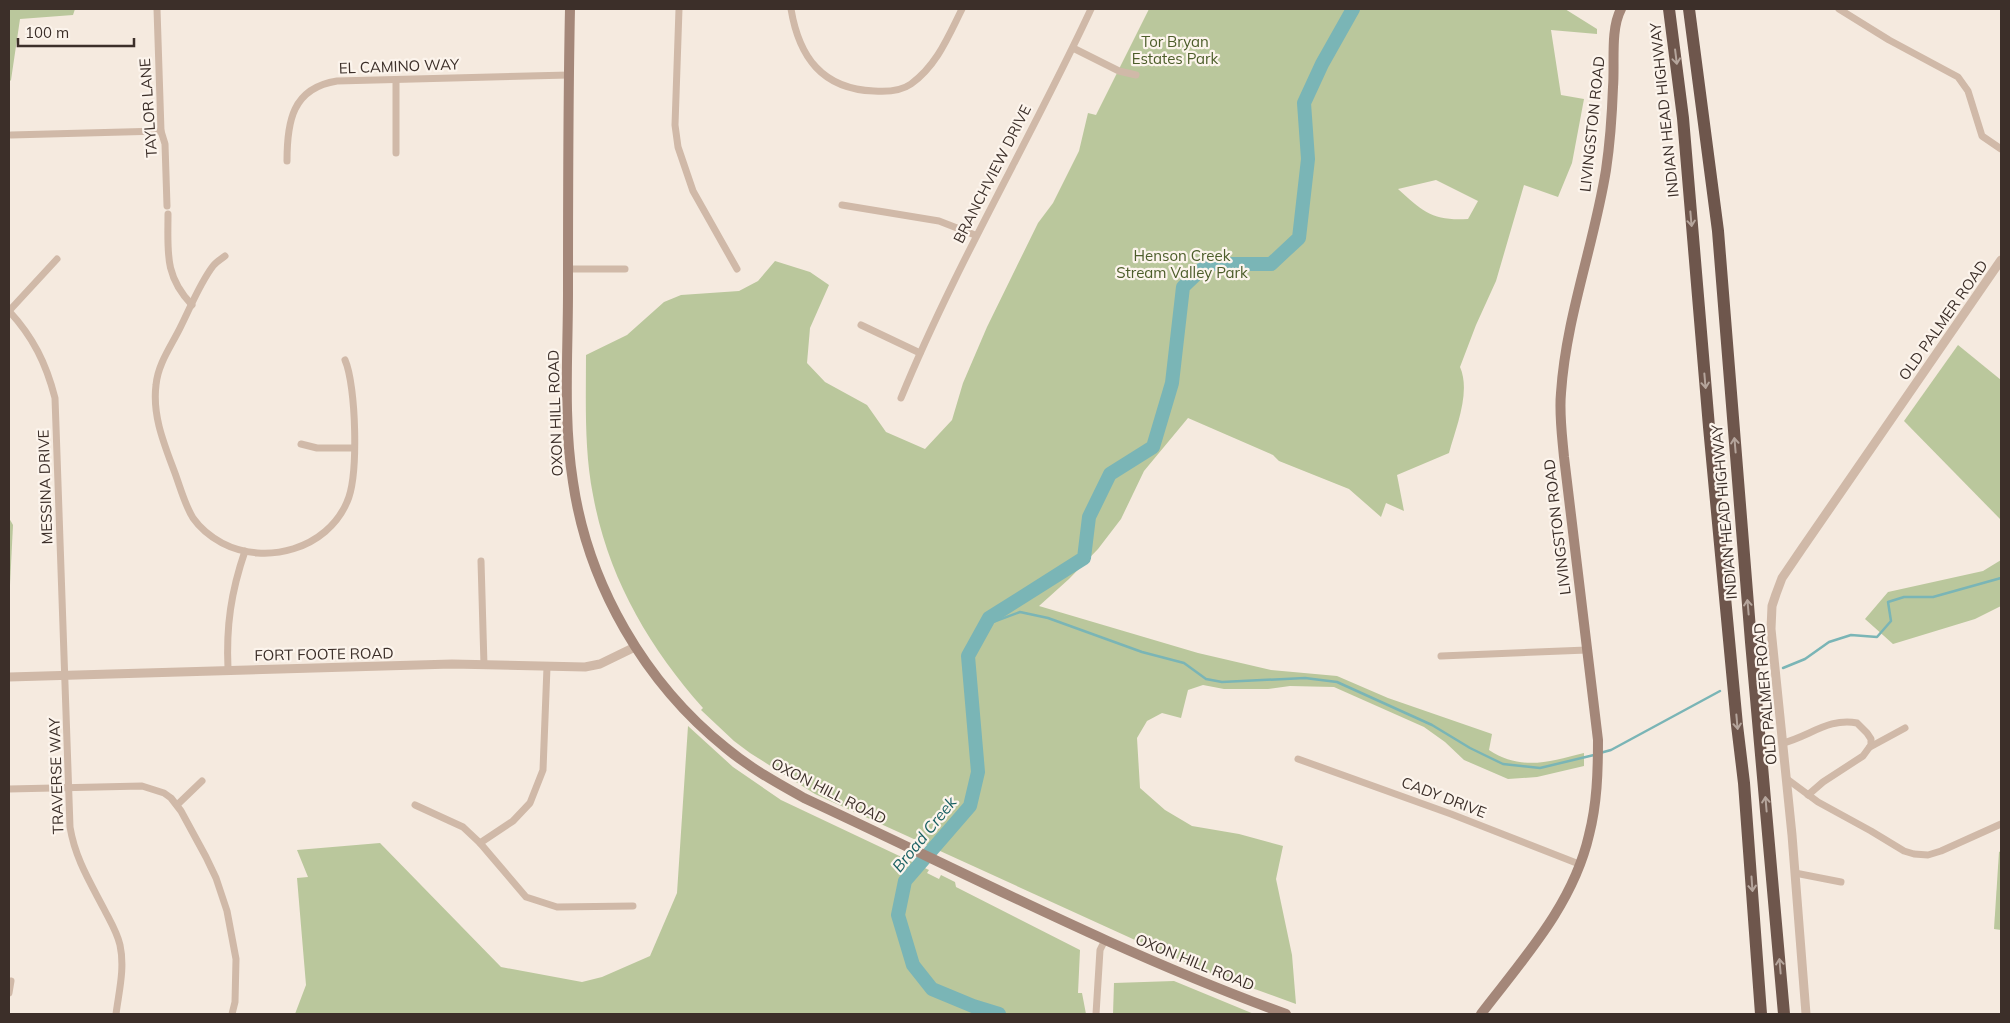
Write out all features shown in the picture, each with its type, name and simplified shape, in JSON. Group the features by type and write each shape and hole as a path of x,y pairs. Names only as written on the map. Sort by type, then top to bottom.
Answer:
{"highway":[{"name":"INDIAN HEAD HIGHWAY","path":"1669,9 1684,118 1710,437 1744,783 1761,1014"},
{"name":"INDIAN HEAD HIGHWAY","path":"1689,9 1718,231 1750,642 1784,1014"}],"main road":[{"name":"OXON HILL ROAD","path":"570,9 567,410 572,481 584,535 595,566 612,604 636,647 658,678 693,718 742,761 804,798 1105,940 1212,987 1286,1014"},
{"name":"LIVINGSTON ROAD","path":"1481,1014 1551,922 1570,889 1589,837 1592,820 1598,768 1598,745 1562,435 1561,394 1566,349 1606,169 1614,87 1615,29 1617,17 1621,9"}],"street":[{"name":"TAYLOR LANE","path":"157,9 161,131 165,144 168,206"},
{"path":"679,9 675,125 678,146 693,191 737,270"},
{"path":"791,9 795,32 800,45 818,69 836,82 851,88 882,91 897,90 909,85 930,68 941,52 962,9"},
{"name":"BRANCHVIEW DRIVE","path":"901,398 975,235 1091,9"},
{"path":"1839,9 1889,40 1958,77 1968,91 1982,136 2001,149"},
{"path":"1072,48 1119,71 1136,76"},
{"name":"EL CAMINO WAY","path":"287,161 288,134 291,120 302,97 319,85 337,81 569,75"},
{"path":"396,80 396,153"},
{"path":"11,135 161,131"},
{"path":"842,205 940,221 975,235"},
{"path":"168,214 171,274 179,291 192,305"},
{"path":"225,256 214,265 158,372 155,400 157,420 182,494 192,516 212,537 230,547 266,553 286,551 311,542 330,527 344,508 350,493 355,467 351,383 345,360"},
{"path":"9,311 56,260"},
{"name":"OLD PALMER ROAD","path":"1806,1014 1787,780 1772,629 1772,606 1782,578 1928,363 2001,260"},
{"path":"568,269 625,270"},
{"name":"MESSINA DRIVE","path":"9,311 28,332 36,345 50,377 55,398 66,675"},
{"path":"861,325 920,353"},
{"path":"301,444 316,448 354,448"},
{"path":"228,669 227,640 230,606 245,551"},
{"path":"481,561 484,665"},
{"name":"FORT FOOTE ROAD","path":"9,677 228,669 452,664 585,667 600,664 636,647"},
{"path":"1441,656 1587,650"},
{"path":"480,842 513,821 530,803 543,770 547,667"},
{"name":"TRAVERSE WAY","path":"66,675 70,827 75,853 114,929 120,945 122,972 116,1014"},
{"path":"1783,743 1826,725 1849,721 1857,723 1867,732 1871,739 1870,747"},
{"path":"1808,795 1823,782 1863,756 1870,747 1905,728"},
{"name":"CADY DRIVE","path":"1298,759 1451,814 1579,864"},
{"path":"1787,780 1818,802 1904,851 1914,854 1928,855 1941,851 2001,824"},
{"path":"177,805 202,781"},
{"path":"9,789 142,786 164,793 177,805 216,878 227,911 236,959 235,1002 232,1014"},
{"path":"416,805 463,827 480,842 526,897 557,907 633,906"},
{"path":"1795,873 1841,882"},
{"path":"1096,1014 1100,950 1105,940"},
{"path":"9,993 11,981"}],"green space":[{"path":"9,9 75,9 73,15 20,19 11,80 9,82"},
{"path":"1149,9 1565,9 1597,29 1597,34 1551,30 1561,95 1584,99 1572,163 1558,197 1524,185 1496,281 1460,367 1464,387 1463,398 1449,453 1397,475 1404,511 1386,503 1381,517 1349,489 1279,461 1273,455 1188,418 1144,471 1121,519 1098,549 1039,606 1198,653 1271,670 1337,676 1388,698 1492,734 1489,750 1512,761 1524,763 1547,762 1584,753 1584,766 1537,777 1508,779 1464,760 1445,742 1424,727 1334,687 1290,686 1268,689 1224,689 1203,685 1188,690 1181,718 1162,713 1147,721 1137,738 1140,788 1165,810 1192,826 1239,834 1283,846 1276,879 1292,955 1296,1004 1213,974 1146,945 815,794 750,753 734,741 701,710 703,708 683,684 648,635 620,582 609,554 593,495 586,425 586,355 627,335 664,302 681,295 739,291 758,281 775,261 810,272 829,285 810,328 807,363 825,382 867,405 886,432 925,449 952,420 963,383 987,327 1038,223 1053,203 1079,151 1088,113 1096,115","holes":["1436,180 1478,201 1468,219 1446,218 1422,209 1398,189"]},
{"path":"1958,345 2001,380 2001,520 1904,421"},
{"path":"9,518 13,525 9,605"},
{"path":"2001,560 2001,606 1975,619 1893,644 1865,619 1888,592 1983,571"},
{"path":"688,726 733,767 781,800 929,870 927,873 939,879 941,875 955,882 956,887 1080,950 1078,993 1082,993 1086,1014 295,1014 306,985 297,878 308,877 297,850 380,843 501,967 582,982 602,977 650,956 677,893"},
{"path":"2001,851 2001,930 1994,929 1999,852"},
{"path":"1174,981 1254,1014 1113,1014 1114,983"}],"waterway":[{"name":"Broad Creek","path":"999,1014 973,1006 932,989 913,965 898,915 905,881 970,806 978,772 968,656 989,618 1084,558 1089,517 1110,474 1153,447 1172,383 1183,287 1207,264 1271,264 1299,238 1308,159 1304,103 1322,64 1353,9"},
{"path":"1783,668 1805,659 1829,642 1851,635 1877,637 1891,621 1888,602 1904,597 1933,597 2001,578"},
{"path":"985,625 1020,612 1048,618 1142,652 1184,663 1206,679 1222,682 1305,678 1337,682 1432,725 1470,748 1503,764 1540,768 1594,755"},
{"path":"1600,753 1611,750 1720,691"}],"park label":[{"name":"Tor Bryan Estates Park","path":"1175,50"},
{"name":"Henson Creek Stream Valley Park","path":"1182,264"}]}
